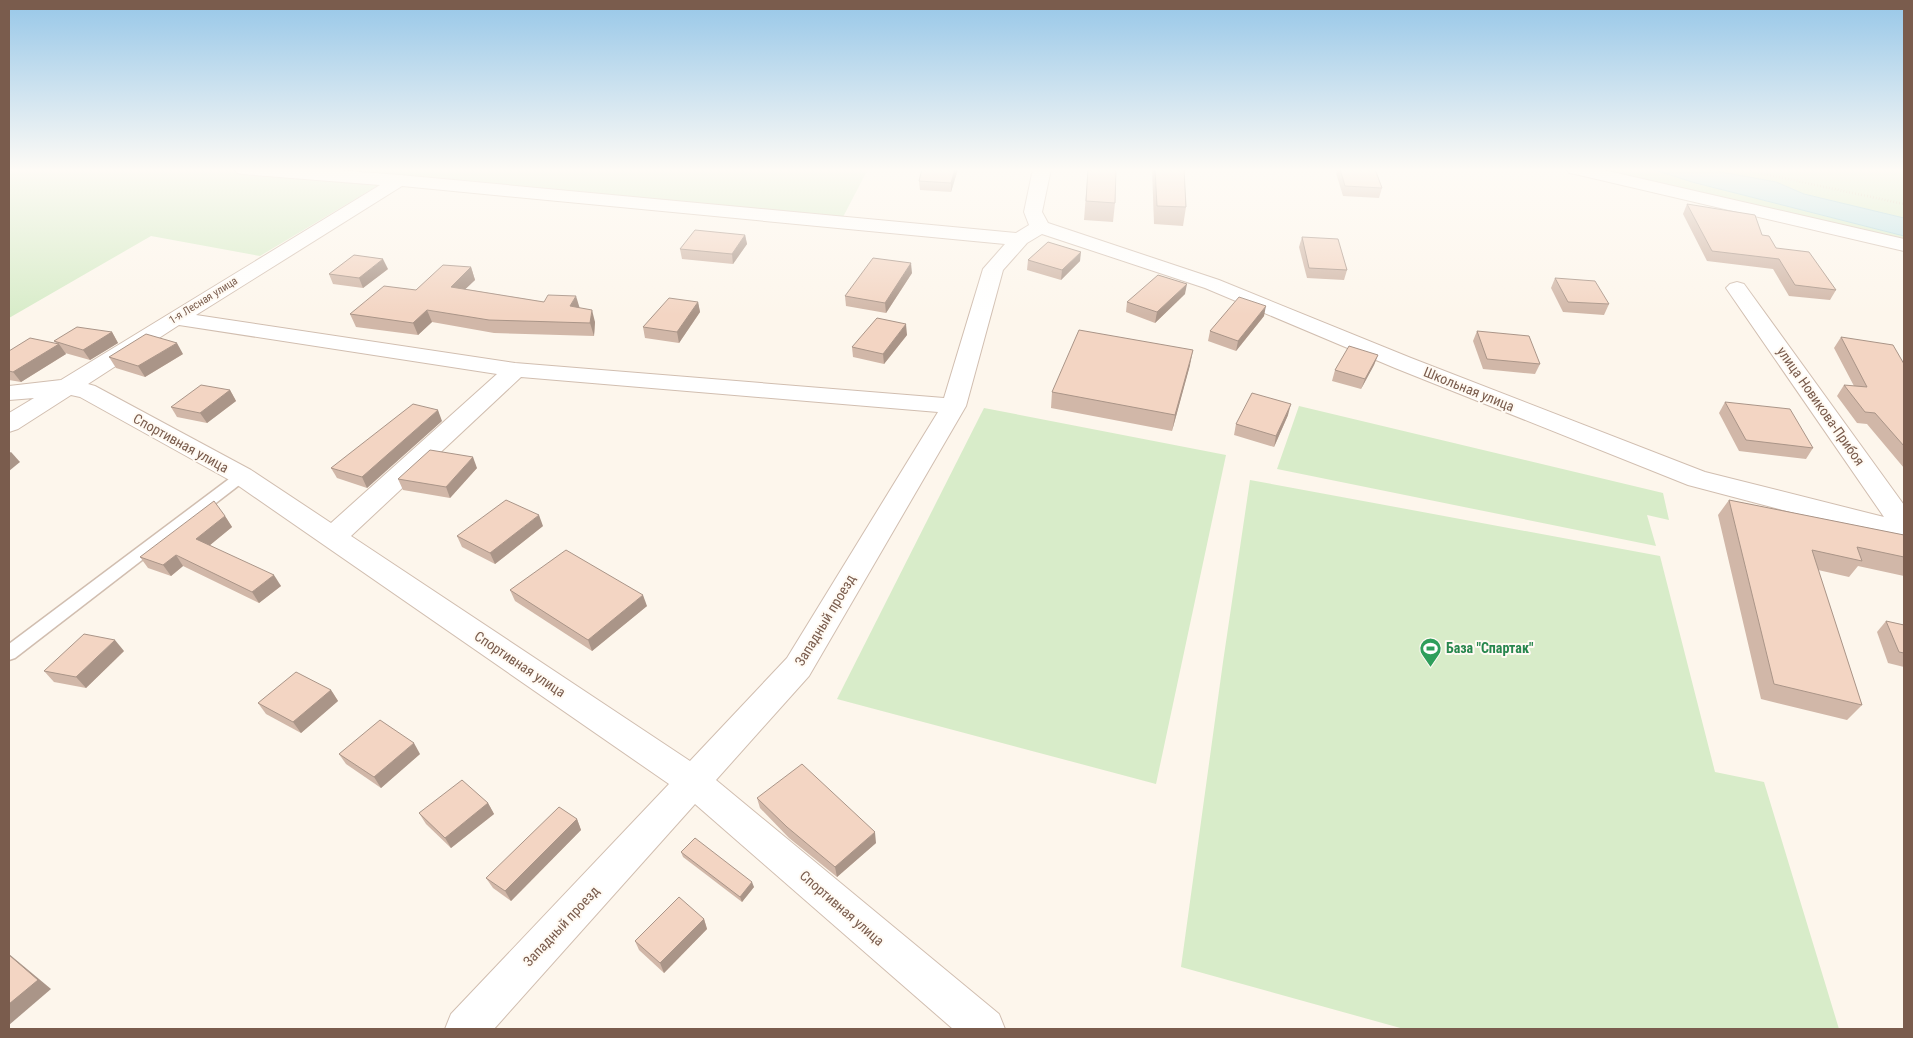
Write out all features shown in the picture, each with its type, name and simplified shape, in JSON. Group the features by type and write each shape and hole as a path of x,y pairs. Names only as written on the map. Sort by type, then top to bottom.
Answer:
{"street":[{"name":"1-я Лесная улица","path":"9,424 175,318 339,217"},
{"name":"Школьная улица","path":"779,217 1030,233 1212,284 1403,363 1697,479 1904,532"},
{"path":"1030,233 1032,217"},
{"path":"1785,217 1904,245"},
{"name":"Западный проезд","path":"466,1029 798,667 954,406 993,269 1030,233"},
{"name":"улица Новикова-Прибоя","path":"1737,288 1904,525"},
{"path":"175,318 516,370 954,406"},
{"path":"332,538 516,370"},
{"name":"Спортивная улица","path":"9,393 66,387 87,392 242,476 694,782 984,1029"}],"lane":[{"path":"9,653 242,476"}],"green space":[{"path":"9,217 324,217 260,256 151,236 9,318"},
{"path":"1787,217 1831,217 1904,236 1904,245"},
{"path":"1299,406 1663,493 1669,520 1647,515 1656,546 1277,469"},
{"path":"984,408 1226,455 1156,784 837,699"},
{"path":"1250,480 1660,556 1715,772 1764,782 1839,1029 1404,1029 1181,967"}],"water":[{"path":"1831,217 1904,218 1904,236"}],"building":[{"path":"1694,217 1756,217 1762,235 1769,236 1776,248 1809,252 1836,290 1795,285 1779,259 1712,251"},
{"path":"695,230 745,235 732,254 680,249"},
{"path":"1302,237 1338,239 1347,270 1309,268"},
{"path":"1048,242 1081,252 1062,270 1028,260"},
{"path":"354,255 383,259 359,278 329,274"},
{"path":"873,258 911,263 885,303 845,296"},
{"path":"443,265 471,267 451,287 544,302 548,295 576,296 570,306 592,310 590,323 489,320 427,310 413,323 350,314 384,286 416,290"},
{"path":"1158,275 1187,284 1157,312 1127,302"},
{"path":"1555,278 1595,281 1609,304 1568,302"},
{"path":"1239,297 1266,306 1238,341 1210,331"},
{"path":"669,298 698,302 677,332 643,327"},
{"path":"877,318 906,324 883,354 852,347"},
{"path":"77,327 112,332 83,350 54,341"},
{"path":"1079,330 1193,350 1175,415 1052,392"},
{"path":"1477,331 1529,336 1540,364 1487,359"},
{"path":"146,334 177,343 138,366 109,357"},
{"path":"1841,337 1893,345 1904,364 1904,446 1875,413 1865,412 1844,385 1867,387"},
{"path":"30,338 59,344 13,372 9,371 9,351"},
{"path":"1349,346 1378,355 1365,379 1335,370"},
{"path":"201,385 230,390 200,413 171,407"},
{"path":"1252,393 1291,404 1276,436 1236,424"},
{"path":"1725,402 1790,409 1813,448 1746,440"},
{"path":"413,404 438,410 362,477 331,468"},
{"path":"430,450 473,457 446,487 398,479"},
{"path":"506,500 539,515 490,553 457,536"},
{"path":"1729,500 1904,535 1904,557 1857,547 1862,561 1812,550 1862,705 1774,684"},
{"path":"214,501 225,516 196,539 274,575 252,592 176,555 163,565 140,557"},
{"path":"566,550 643,595 588,640 510,590"},
{"path":"1886,621 1904,625 1904,653 1899,652"},
{"path":"84,634 115,640 76,677 44,671"},
{"path":"296,672 331,690 293,722 258,703"},
{"path":"380,720 414,743 374,777 339,754"},
{"path":"802,764 875,832 835,867 787,827 757,798"},
{"path":"462,780 488,803 445,838 419,813"},
{"path":"559,807 577,819 505,891 486,878"},
{"path":"695,838 752,882 740,897 681,852"},
{"path":"679,897 704,919 660,963 635,941"},
{"path":"9,955 38,980 9,1004"}],"place":[{"name":"База \"Спартак\"","path":"1430,667"}]}
